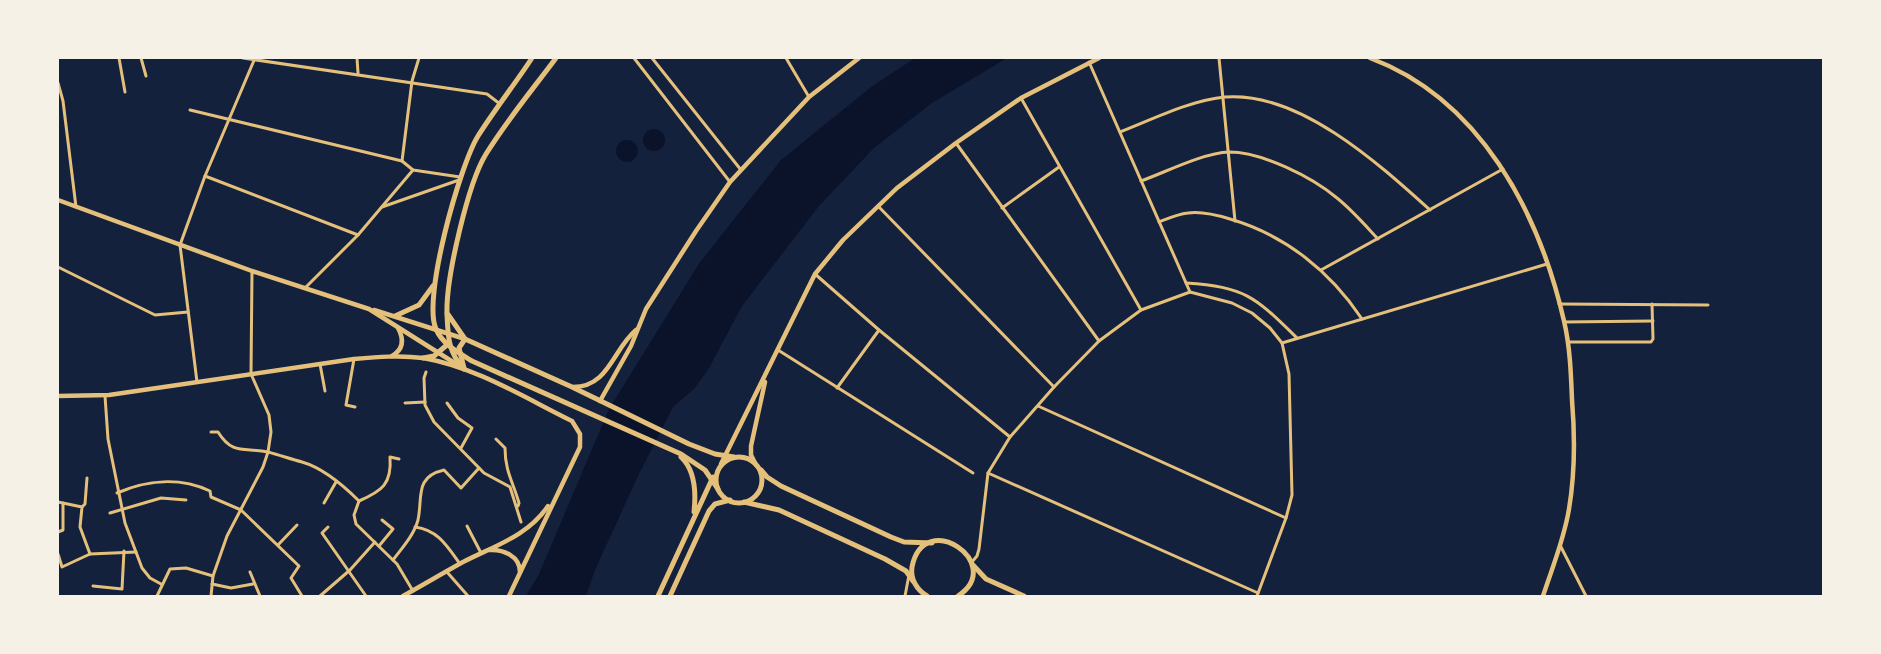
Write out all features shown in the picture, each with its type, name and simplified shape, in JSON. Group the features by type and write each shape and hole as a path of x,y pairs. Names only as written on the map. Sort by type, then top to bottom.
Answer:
{"main road":[{"path":"525,67 527,58"},
{"path":"532,58 477,137 460,179 434,284 432,311 436,329 448,344 460,354 671,450 705,470 725,496 734,500 778,510 885,558 909,575 920,592 927,596"},
{"path":"464,369 457,362 448,344 447,313 452,265 472,189 485,155 556,58"},
{"path":"395,316 419,305 434,284"},
{"path":"447,313 466,339 572,387 675,437 725,457 739,457 756,465 767,477 781,486 891,537 904,542 949,541 959,546 967,553 971,563 972,579 960,596"},
{"path":"464,369 460,354 460,344 466,339"},
{"path":"423,358 439,353 448,344"},
{"path":"671,450 683,458 692,476 695,505 691,523"},
{"path":"658,596 712,479 721,464 734,457"},
{"path":"717,470 715,477 718,489"},
{"path":"744,502 757,496 761,490 763,484 761,470"},
{"path":"670,596 708,511 720,501 734,500"},
{"path":"913,581 914,560 920,550 932,542"},
{"path":"971,563 986,579 1024,596"}],"street":[{"path":"119,58 125,92"},
{"path":"141,58 146,76"},
{"path":"243,58 255,58 358,73 487,94 500,104"},
{"path":"197,382 180,245 205,176 255,58"},
{"path":"357,58 358,73"},
{"path":"402,161 412,81 419,58"},
{"path":"634,58 730,182"},
{"path":"652,58 741,170"},
{"path":"786,58 809,97"},
{"path":"600,401 626,354 646,309 730,182 809,97 859,58"},
{"path":"721,464 815,274 842,240 897,188 956,142 1020,98 1099,58"},
{"path":"1219,58 1235,221"},
{"path":"1370,58 1409,76 1437,94 1458,113 1504,169 1530,217 1548,264 1564,322 1567,342 1572,385 1574,456 1569,509 1561,547 1543,596"},
{"path":"1089,62 1190,292"},
{"path":"58,83 63,102 76,207"},
{"path":"1120,132 1197,103 1223,97 1251,99 1280,106 1326,128 1368,155 1430,210"},
{"path":"1020,98 1141,310"},
{"path":"190,110 402,161 413,170 460,179"},
{"path":"956,142 1099,341"},
{"path":"1141,181 1214,155 1229,152 1252,156 1277,164 1314,182 1337,198 1378,239"},
{"path":"1002,208 1059,167"},
{"path":"1321,270 1504,169"},
{"path":"304,289 358,235 413,170"},
{"path":"205,176 358,235"},
{"path":"381,207 460,179"},
{"path":"58,200 304,289 466,339"},
{"path":"878,205 1054,387"},
{"path":"1159,222 1189,213 1216,215 1281,241 1321,270 1349,299 1362,319"},
{"path":"1282,343 1548,264"},
{"path":"58,267 156,315 188,312"},
{"path":"210,596 214,576 227,536 255,484 268,452 271,432 270,414 251,374 252,271"},
{"path":"815,274 879,330 1010,437"},
{"path":"1186,283 1214,285 1239,290 1267,308 1298,338"},
{"path":"971,563 978,556 988,473 1010,437 1054,387 1099,341 1141,310 1190,292 1232,303 1252,313 1270,328 1282,343 1289,374 1292,495 1286,518 1257,595 988,473"},
{"path":"1559,304 1708,305"},
{"path":"1567,342 1652,342 1654,339 1652,304"},
{"path":"369,309 464,369 572,421 577,428 581,440 580,446 509,596"},
{"path":"1564,322 1653,321"},
{"path":"392,356 397,353 402,345 402,338 398,327"},
{"path":"572,387 581,387 598,380 627,339 637,329"},
{"path":"837,388 879,330"},
{"path":"778,350 973,474"},
{"path":"58,396 105,396 354,359 392,356 423,358 464,369"},
{"path":"354,359 346,405 355,407"},
{"path":"320,364 325,391"},
{"path":"426,372 424,378 425,402 441,431 461,448 484,473 510,487 521,522"},
{"path":"756,465 751,455 751,446 767,373"},
{"path":"105,396 108,439 117,493 122,510 142,568 150,578 161,584"},
{"path":"405,403 425,402"},
{"path":"447,403 458,418 472,428 461,448"},
{"path":"1038,406 1286,518"},
{"path":"211,432 218,432 225,444 244,451 268,452 316,468 359,501"},
{"path":"496,439 505,448 505,465 519,502 517,506"},
{"path":"400,459 390,457 391,470 388,480 380,491 359,501 354,515 356,524 392,560 413,590"},
{"path":"392,560 409,539 415,526 421,489 428,476 444,470 461,488 479,468"},
{"path":"87,478 85,504 82,507 80,526 90,554"},
{"path":"117,493 160,480 199,486 210,491 211,498 240,510 299,566 291,578 302,596"},
{"path":"324,503 336,482"},
{"path":"406,596 413,590 535,524 558,493"},
{"path":"110,513 161,498 186,500"},
{"path":"58,502 82,507"},
{"path":"58,532 63,530 62,503"},
{"path":"379,546 393,528 382,520"},
{"path":"278,546 297,525"},
{"path":"415,526 429,528 442,539 460,564"},
{"path":"467,526 481,553"},
{"path":"328,527 322,533 350,570 366,596"},
{"path":"320,596 350,570 376,542"},
{"path":"1561,547 1586,596"},
{"path":"487,550 498,550 514,557 520,568 519,576"},
{"path":"58,554 62,567 90,554 124,551 136,552"},
{"path":"93,586 122,589 124,551"},
{"path":"905,596 914,560"},
{"path":"156,596 170,569 186,568 214,576"},
{"path":"250,572 253,584 260,596"},
{"path":"447,572 468,596"},
{"path":"212,584 231,588 253,584"}],"water":[{"path":"915,58 1007,58 932,103 874,148 819,206 742,306 708,370 694,389 673,407 638,476 595,570 586,596 526,596 539,574 609,409 700,262 781,160 871,87"},
{"path":"654,129 662,132 665,140 662,148 654,151 646,148 643,140 646,132"},
{"path":"627,140 635,143 638,151 635,159 627,162 619,159 616,151 619,143"}]}
